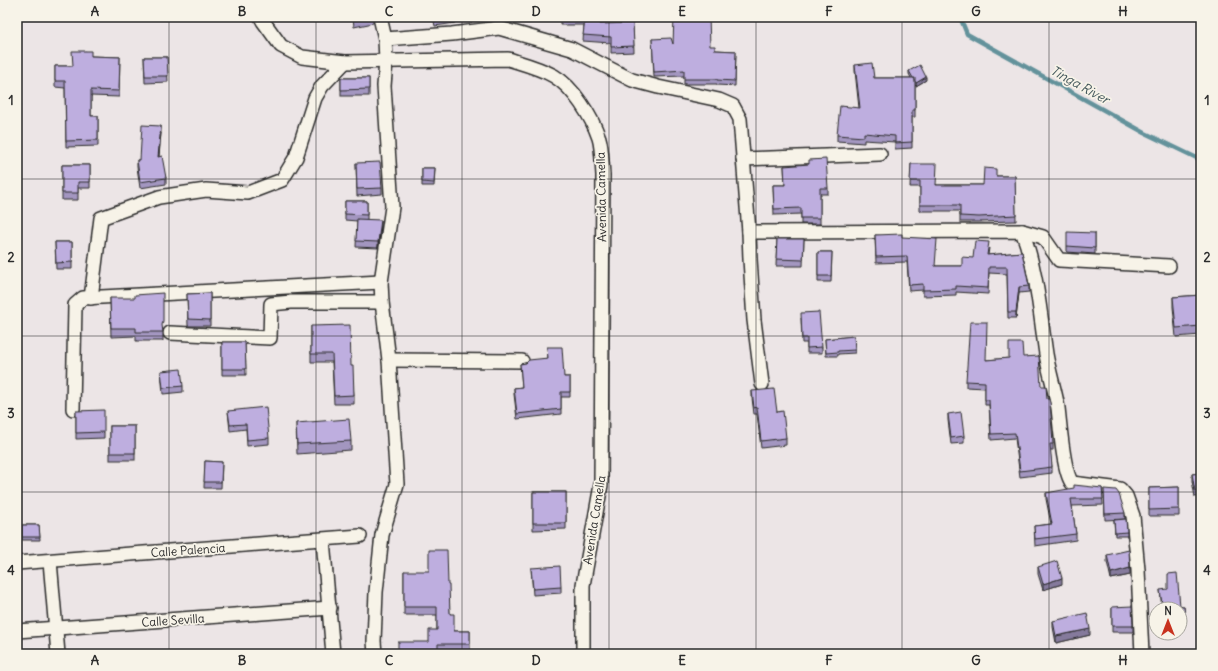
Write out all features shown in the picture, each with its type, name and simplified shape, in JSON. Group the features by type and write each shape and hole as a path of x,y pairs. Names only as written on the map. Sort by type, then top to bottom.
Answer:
{"street":[{"name":"Avenida Camella","path":"261,17 281,46 302,57 345,62 508,59 532,66 555,76 575,94 587,113 599,139 602,175 601,485 583,585 584,652"},
{"path":"375,654 374,641 376,592 382,535 397,484 389,360 381,282 392,207 384,86 386,61 385,38 380,17"},
{"path":"385,38 452,34 498,28 572,49 632,80 719,100 733,106 740,118 742,136 754,320 762,384"},
{"path":"91,298 101,218 159,197 206,190 248,193 282,180 296,157 315,98 322,86 345,62"},
{"path":"743,159 880,154"},
{"path":"749,232 1022,231 1043,237 1059,260 1170,266"},
{"path":"1022,231 1032,262 1046,356 1057,406 1063,451 1069,479 1072,483 1120,489 1126,496 1133,516 1138,570 1142,654"},
{"path":"72,410 75,305 83,298 381,282"},
{"path":"170,333 270,338 271,304 291,302 382,302"},
{"path":"389,360 522,361"},
{"name":"Calle Palencia","path":"17,563 360,536"},
{"path":"323,540 333,654"},
{"path":"50,561 58,654"},
{"name":"Calle Sevilla","path":"17,631 330,608"}],"building":[{"path":"354,17 373,17 354,20"},
{"path":"434,17 452,17 435,20"},
{"path":"560,17 600,17 600,24 633,23 634,46 611,47 611,37 583,35 585,20 560,19"},
{"path":"674,17 709,17 710,46 715,46 715,50 736,51 735,81 717,79 684,79 684,70 654,72 652,39 671,38 673,44"},
{"path":"72,51 91,51 91,56 120,57 119,91 91,90 91,116 98,116 98,140 66,141 65,81 55,81 55,66 73,66"},
{"path":"144,57 167,57 168,76 145,76"},
{"path":"872,63 874,78 915,78 915,110 912,110 912,142 895,143 895,136 864,133 864,137 837,135 840,106 860,108 855,65"},
{"path":"920,65 926,77 916,83 915,78 913,78 909,71"},
{"path":"341,78 369,78 369,89 341,90"},
{"path":"142,125 161,126 158,157 162,156 166,178 140,182 137,160 140,160"},
{"path":"826,159 828,188 820,188 820,218 801,218 801,208 774,209 773,185 785,185 784,166 809,164 809,160"},
{"path":"380,162 382,188 357,189 356,163"},
{"path":"911,164 937,164 936,185 983,185 984,168 996,169 996,176 1015,176 1016,215 979,217 960,216 960,205 920,205 920,181 910,181"},
{"path":"62,165 90,165 90,182 78,182 78,193 62,193"},
{"path":"422,168 435,168 434,183 422,182"},
{"path":"345,201 367,201 367,215 345,214"},
{"path":"357,219 381,220 378,242 356,241"},
{"path":"1067,232 1095,233 1095,248 1067,246"},
{"path":"902,234 902,237 937,239 935,266 962,266 962,257 973,258 975,241 989,242 987,255 1022,252 1029,286 1019,287 1016,312 1008,312 1007,267 989,267 988,288 956,286 956,289 923,290 923,284 909,285 907,256 876,257 875,235"},
{"path":"777,239 804,239 803,260 776,259"},
{"path":"55,242 72,242 72,262 56,263"},
{"path":"818,252 832,252 831,276 818,276"},
{"path":"163,293 163,332 136,332 136,328 111,328 110,298 135,298 135,295"},
{"path":"210,293 210,320 188,319 187,294"},
{"path":"1201,295 1201,326 1176,328 1173,297"},
{"path":"819,312 822,347 807,348 807,338 802,338 801,313"},
{"path":"970,322 987,322 986,360 1009,358 1009,343 1022,343 1023,357 1039,356 1041,386 1046,386 1047,399 1049,399 1050,403 1053,444 1050,444 1052,467 1020,471 1015,433 991,434 989,400 985,400 985,382 966,381"},
{"path":"350,325 351,366 353,366 354,395 334,396 332,354 311,354 311,326"},
{"path":"854,336 855,350 826,353 825,339"},
{"path":"222,342 245,342 246,369 222,369"},
{"path":"547,347 562,347 564,377 570,377 570,392 561,392 561,409 517,414 514,388 522,387 520,364 526,363 529,360 548,358"},
{"path":"181,369 183,386 163,388 161,371"},
{"path":"774,389 777,412 783,411 786,438 761,441 757,407 754,408 752,391"},
{"path":"266,407 269,438 247,440 246,424 230,425 228,411"},
{"path":"104,410 104,432 76,433 76,411"},
{"path":"961,412 964,436 951,438 948,414"},
{"path":"349,419 351,441 297,444 296,423"},
{"path":"110,426 135,426 135,453 110,453"},
{"path":"205,461 222,462 221,482 204,482"},
{"path":"1201,473 1201,490 1195,491 1192,474"},
{"path":"1074,485 1102,488 1103,499 1071,499 1076,534 1035,539 1034,526 1052,524 1046,493 1074,488"},
{"path":"1179,487 1179,509 1149,510 1149,488"},
{"path":"1104,489 1116,490 1119,494 1125,513 1105,514"},
{"path":"533,492 566,492 566,523 533,523"},
{"path":"1126,519 1127,532 1115,533 1114,520"},
{"path":"22,525 39,525 40,537 22,537"},
{"path":"429,550 447,550 450,614 454,614 454,631 470,631 470,644 438,644 438,654 398,654 398,642 429,642 429,630 437,630 437,607 404,607 404,571 429,571"},
{"path":"1129,550 1130,568 1111,573 1107,555"},
{"path":"1057,561 1062,578 1043,584 1038,567"},
{"path":"560,566 561,587 533,589 531,568"},
{"path":"1177,573 1180,601 1162,601 1160,590 1168,589 1168,574"},
{"path":"1132,606 1133,626 1112,626 1112,607"},
{"path":"1087,613 1090,629 1056,636 1053,621"}],"waterway":[{"name":"Tinga River","path":"960,17 967,34 1145,133 1201,160"}]}
